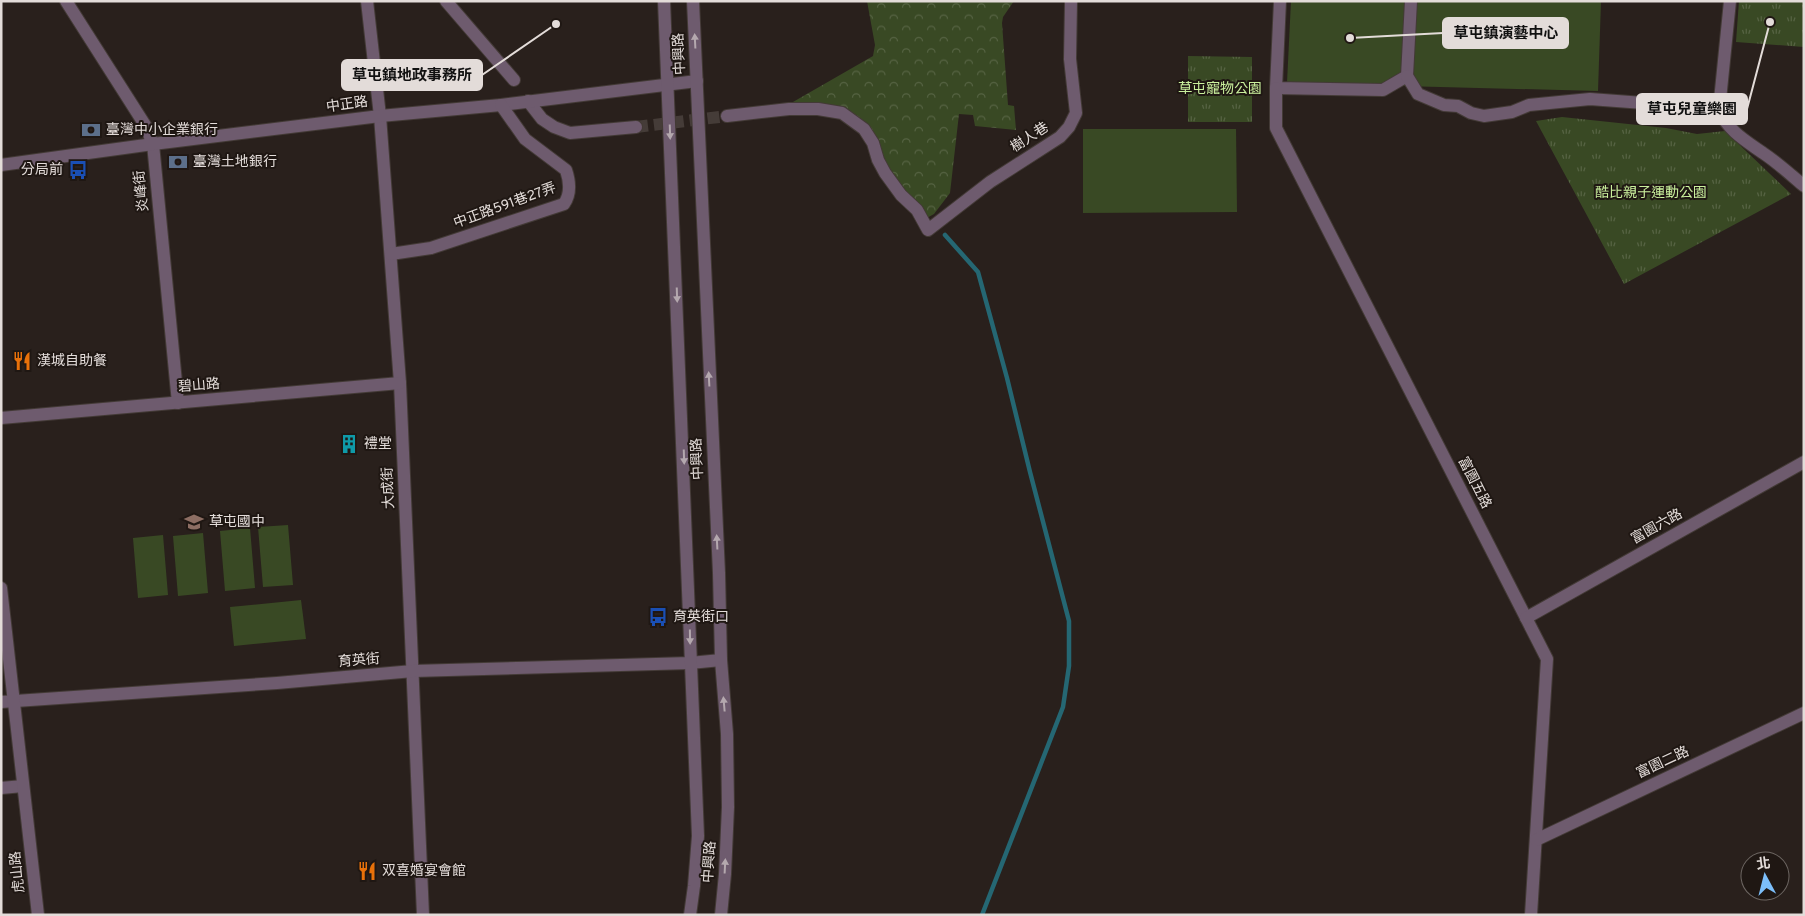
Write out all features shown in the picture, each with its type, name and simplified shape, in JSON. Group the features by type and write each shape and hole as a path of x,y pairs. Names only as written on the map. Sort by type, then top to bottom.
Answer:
{"street":[{"name":"炎峰街","path":"66,1 145,126 153,144 178,403"},
{"name":"大成街","path":"367,1 380,116 400,383 423,915"},
{"path":"446,1 514,80"},
{"name":"中興路","path":"664,1 698,836 690,915"},
{"name":"中興路","path":"692,1 721,660 726,734 728,807 721,915"},
{"name":"樹人巷","path":"727,116 789,109 818,109 842,113 864,130 873,144 885,173 901,195 917,210 928,230 990,182 1060,137 1069,127 1076,113 1070,59 1071,1"},
{"name":"富園五路","path":"1280,1 1276,128 1547,659 1531,915"},
{"path":"1411,1 1407,76 1418,94 1444,105 1458,106 1484,116 1512,112 1529,105 1590,99 1718,110"},
{"path":"1730,1 1718,110 1724,121 1740,137 1804,186"},
{"path":"1276,88 1383,90 1407,76"},
{"name":"中正路","path":"1,165 380,116 502,105 697,81"},
{"path":"528,101 542,119 554,127 570,133 636,126"},
{"name":"中正路591巷27弄","path":"391,254 431,248 564,204 569,197 569,178 566,170 525,139 502,105"},
{"name":"碧山路","path":"1,418 400,383"},
{"name":"富園六路","path":"1526,618 1804,462"},
{"name":"虎山路","path":"1,588 8,701 23,786 38,915"},
{"name":"育英街","path":"8,701 277,683 413,671 690,663 721,660"},
{"name":"富園二路","path":"1536,840 1804,713"},
{"path":"1,788 23,786"}],"green space":[{"path":"867,1 1014,1 1003,17 1002,23 1008,105 1014,106 1016,130 975,126 973,115 959,114 950,193 934,214 925,219 849,118 786,106 873,56 875,45"},
{"path":"1291,1 1601,1 1598,91 1287,83"},
{"path":"1739,1 1804,1 1804,47 1736,42"},
{"name":"草屯寵物公園","path":"1188,56 1252,57 1252,122 1188,122"},
{"name":"酷比親子運動公園","path":"1562,117 1666,128 1697,134 1725,131 1791,194 1624,284 1536,121"},
{"path":"1083,129 1236,129 1237,212 1083,213"},
{"path":"288,525 293,585 263,587 258,527"},
{"path":"250,528 255,588 225,591 220,531"},
{"path":"203,533 208,593 178,596 173,536"},
{"path":"163,535 168,595 138,598 133,538"},
{"path":"301,600 306,639 234,646 230,607"}],"waterway":[{"path":"945,235 978,272 1069,621 1069,666 1063,707 982,915"}],"tunnel":[{"path":"636,127 727,116"}],"place":[{"name":"草屯兒童樂園","path":"1770,22"},
{"name":"草屯鎮地政事務所","path":"556,24"},
{"name":"草屯鎮演藝中心","path":"1350,38"},
{"name":"臺灣中小企業銀行","path":"91,130"},
{"name":"臺灣土地銀行","path":"178,162"},
{"name":"分局前","path":"78,170"},
{"name":"漢城自助餐","path":"22,361"},
{"name":"禮堂","path":"349,444"},
{"name":"草屯國中","path":"194,522"},
{"name":"育英街口","path":"658,617"},
{"name":"双喜婚宴會館","path":"367,871"}]}
